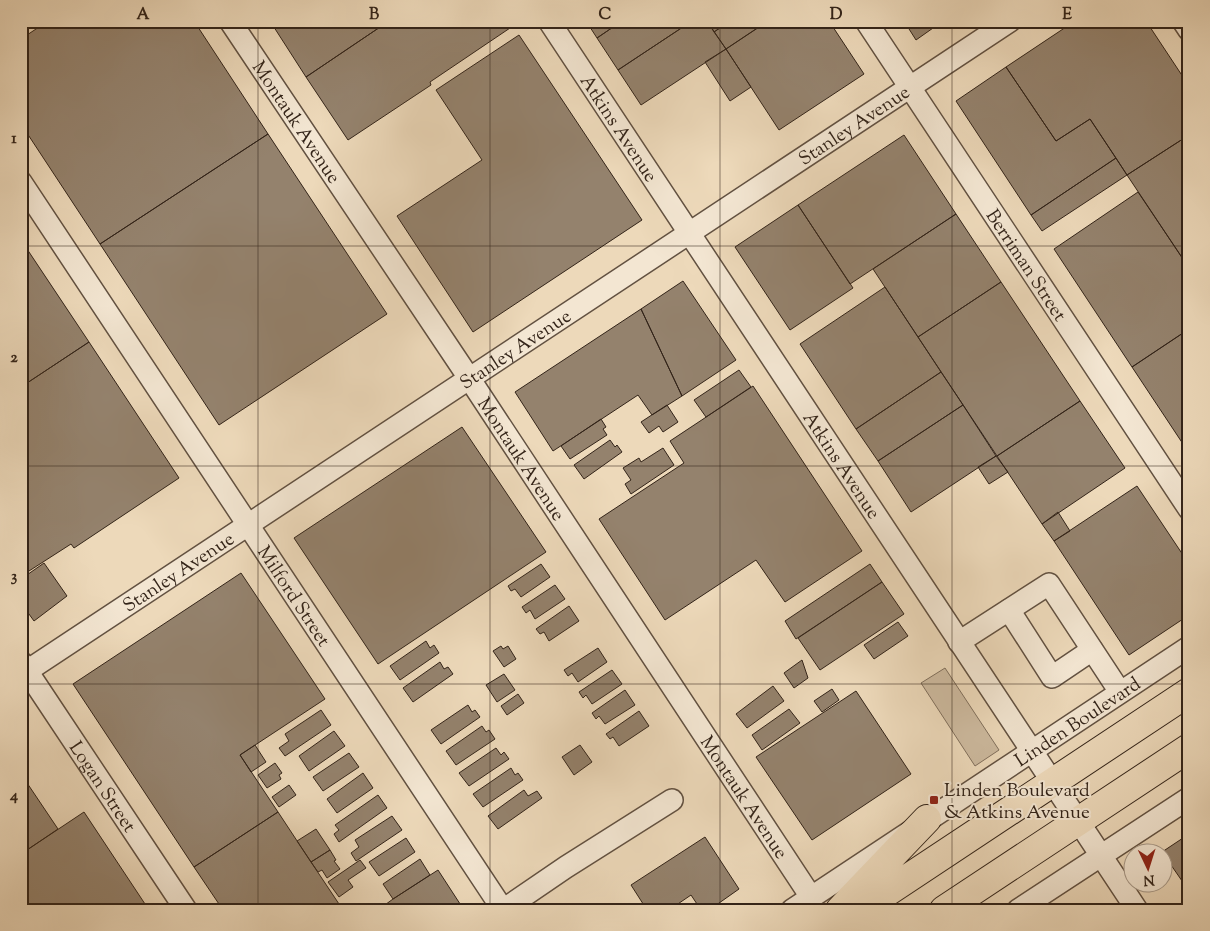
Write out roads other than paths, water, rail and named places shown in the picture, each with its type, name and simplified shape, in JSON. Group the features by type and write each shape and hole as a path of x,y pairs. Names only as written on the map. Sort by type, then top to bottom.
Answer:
{"highway":[{"name":"Linden Boulevard","path":"860,910 1189,692"},
{"path":"944,910 1189,748"},
{"path":"840,910 927,819"}],"street":[{"name":"Montauk Avenue","path":"230,21 469,378 811,897"},
{"name":"Atkins Avenue","path":"549,21 1137,910"},
{"name":"Berriman Street","path":"866,21 1189,509"},
{"name":"Stanley Avenue","path":"23,669 248,525 1010,21"},
{"path":"1183,21 1189,30"},
{"name":"Milford Street","path":"21,182 503,910"},
{"path":"960,642 1049,584 1120,692"},
{"path":"1009,610 1052,677 1092,650"},
{"name":"Linden Boulevard","path":"792,910 1189,647"},
{"name":"Logan Street","path":"23,669 186,910"},
{"path":"1018,910 1189,798"},
{"path":"503,910 566,867 672,800"}],"place":[{"name":"Linden Boulevard & Atkins Avenue","path":"934,800"}]}
